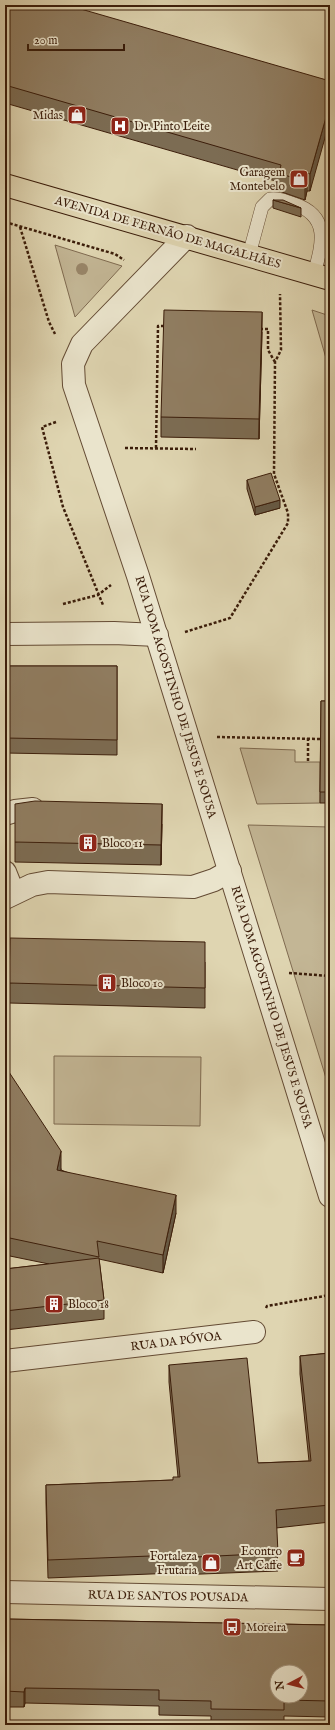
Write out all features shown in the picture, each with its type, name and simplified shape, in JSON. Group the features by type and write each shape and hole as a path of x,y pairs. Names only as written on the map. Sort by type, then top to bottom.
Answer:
{"main road":[{"name":"AVENIDA DE FERNÃO DE MAGALHÃES","path":"5,185 187,236 322,277"}],"street":[{"name":"RUA DOM AGOSTINHO DE JESUS E SOUSA","path":"187,236 82,344 72,364 74,385 96,447 157,635 330,1196"},
{"path":"5,634 114,633 157,635"},
{"path":"5,814 33,809"},
{"path":"5,872 9,895 32,885 48,882 192,887 214,880 230,871"},
{"name":"RUA DA PÓVOA","path":"5,1361 254,1332"},
{"name":"RUA DE SANTOS POUSADA","path":"5,1592 330,1599"}],"lane":[{"path":"249,255 262,207 270,199 276,198 311,210 316,218 322,238 322,277"}],"path":[{"path":"5,222 115,254 116,249"},
{"path":"20,227 49,322 56,337"},
{"path":"190,631 230,618 288,523 288,513 274,474 275,362 280,350 280,309"},
{"path":"156,448 158,326 174,326"},
{"path":"252,329 268,329 268,350 275,362"},
{"path":"62,420 42,427 63,507 105,609"},
{"path":"96,447 196,449"},
{"path":"58,605 98,595 115,582"},
{"path":"188,737 321,739"},
{"path":"308,738 308,762"},
{"path":"261,971 330,976"},
{"path":"254,1332 267,1306 330,1295"}],"shaded area":[{"path":"55,245 122,266 75,317"},
{"path":"312,310 330,316 330,372"},
{"path":"240,748 295,750 295,762 320,762 320,803 257,804"},
{"path":"248,825 330,827 330,1091"},
{"path":"54,1056 201,1057 200,1126 54,1124"}],"building":[{"path":"5,5 67,5 330,81 330,103 310,174 307,173 305,182 279,173 281,165 5,85"},
{"path":"273,200 283,200 301,208"},
{"path":"164,310 262,312 259,419 161,417"},
{"path":"271,473 280,500 255,507 247,480"},
{"path":"5,666 117,666 117,740 5,738"},
{"path":"321,701 330,701 330,792 320,792"},
{"path":"35,801 162,804 161,845 15,842 15,804"},
{"path":"10,938 205,942 205,988 9,983"},
{"path":"5,1066 61,1151 57,1170 176,1195 163,1255 97,1241 99,1257 5,1237"},
{"path":"99,1258 104,1300 5,1311 5,1269"},
{"path":"330,1353 330,1505 276,1510 278,1553 176,1558 176,1555 48,1560 46,1485 173,1480 173,1477 180,1477 169,1365 247,1358 258,1463 311,1461 300,1356"},
{"path":"5,1619 330,1625 330,1701 309,1701 309,1664 269,1664 269,1704 284,1704 284,1710 211,1709 211,1701 159,1700 159,1690 25,1688 24,1692 5,1691"}],"place":[{"name":"Midas","path":"77,115"},
{"name":"Dr. Pinto Leite","path":"120,126"},
{"name":"Garagem Montebelo","path":"299,179"},
{"name":"Bloco 11","path":"88,843"},
{"name":"Bloco 10","path":"107,983"},
{"name":"Bloco 18","path":"54,1304"},
{"name":"Econtro Art Caffe","path":"296,1558"},
{"name":"Fortaleza Frutaria","path":"211,1563"},
{"name":"Moreira","path":"232,1627"}]}
